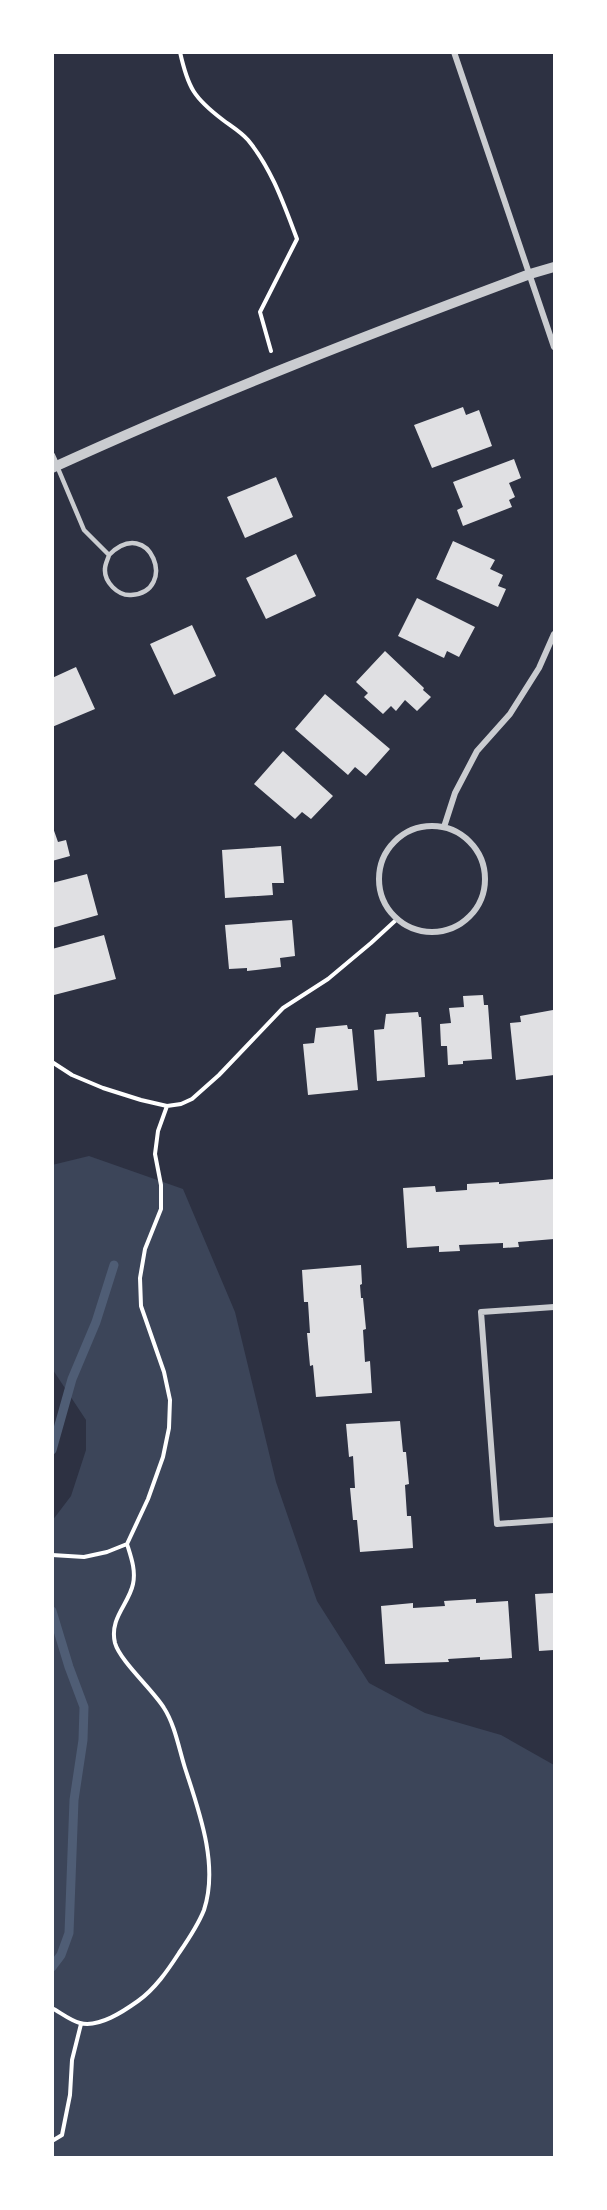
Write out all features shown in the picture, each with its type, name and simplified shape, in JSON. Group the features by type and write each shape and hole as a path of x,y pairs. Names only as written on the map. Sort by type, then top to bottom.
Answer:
{"street":[{"path":"454,52 555,347"},
{"path":"54,463 375,331 555,267"},
{"path":"444,827 454,793 477,751 510,714 538,668 555,634"},
{"path":"417,827 444,827 467,838 479,853 486,872 485,891 478,907 463,924 451,930 428,933 410,928 396,920 383,904 378,885 379,870 386,851 400,836 417,827"},
{"path":"555,1307 481,1312 497,1524 555,1520"}],"lane":[{"path":"54,463 84,530 109,555"},
{"path":"128,543 148,549 157,567 155,580 147,589 130,596 116,591 108,582 105,569 109,555 118,546 128,543"}],"path":[{"path":"180,52 191,90 214,113 246,138 260,155 277,187 297,239 260,312 277,372"},
{"path":"52,1062 72,1075 103,1088 166,1106 181,1104 192,1099 219,1075 283,1008 328,979 396,920"},
{"path":"53,1555 84,1557 107,1552 126,1544 163,1457 169,1428 170,1400 164,1372 141,1306 140,1278 145,1249 161,1209 161,1185 155,1154 158,1131 166,1106"},
{"path":"52,2008 81,2024 118,2016 144,1997 169,1970 204,1909 209,1875 198,1808 165,1709 115,1644 115,1626 120,1609 133,1585 134,1566 126,1544"},
{"path":"52,2141 62,2135 70,2095 72,2060 81,2024"}],"shaded area":[{"path":"89,1156 183,1189 235,1312 276,1482 317,1601 369,1683 425,1713 501,1735 554,1765 554,2157 53,2157 52,1521 71,1496 86,1450 86,1420 53,1370 52,1165"}],"building":[{"path":"463,407 466,415 479,410 492,446 432,468 414,425"},
{"path":"514,459 521,478 509,483 515,497 509,500 512,507 463,526 457,510 463,507 453,482"},
{"path":"276,477 293,517 245,538 227,497"},
{"path":"453,541 495,560 490,569 503,575 498,586 506,589 498,607 436,579"},
{"path":"296,554 316,596 266,619 246,578"},
{"path":"417,598 475,627 459,657 447,651 444,658 398,636"},
{"path":"192,625 216,676 174,695 150,644"},
{"path":"385,651 431,697 417,711 405,700 396,711 391,706 383,714 364,697 368,693 356,682"},
{"path":"76,667 95,709 52,727 52,678"},
{"path":"325,694 390,749 366,776 355,767 348,775 295,729"},
{"path":"283,751 333,796 311,819 302,812 295,819 254,784"},
{"path":"52,825 58,842 66,840 70,856 52,861"},
{"path":"281,846 284,883 272,883 273,895 225,898 222,850"},
{"path":"87,874 98,915 52,928 52,883"},
{"path":"292,920 295,956 280,958 281,967 247,971 247,968 229,969 225,925"},
{"path":"104,935 116,979 54,995 52,949"},
{"path":"483,995 484,1005 488,1005 492,1059 463,1061 463,1064 448,1065 447,1046 441,1046 440,1024 451,1023 449,1008 464,1007 463,996"},
{"path":"553,1010 554,1075 516,1080 510,1023 521,1022 520,1016"},
{"path":"418,1012 421,1017 425,1077 377,1081 374,1030 384,1029 386,1014"},
{"path":"347,1025 348,1029 352,1029 358,1090 308,1095 303,1044 314,1043 316,1028"},
{"path":"554,1179 554,1239 518,1242 519,1247 503,1248 503,1243 459,1245 460,1251 439,1252 439,1246 407,1248 403,1188 435,1186 436,1192 467,1190 467,1184 499,1182 499,1184"},
{"path":"361,1265 361,1298 363,1298 366,1329 363,1330 365,1362 370,1361 372,1393 316,1397 313,1365 310,1366 307,1333 310,1333 308,1302 304,1302 302,1270"},
{"path":"400,1421 403,1452 406,1452 409,1484 405,1485 407,1516 411,1516 413,1548 360,1552 357,1520 353,1520 350,1488 355,1488 353,1456 349,1457 346,1424"},
{"path":"554,1593 554,1650 539,1651 535,1594"},
{"path":"476,1599 476,1603 508,1601 512,1658 480,1660 480,1657 448,1659 449,1662 385,1664 381,1606 413,1603 413,1608 445,1606 444,1601"}],"waterway":[{"path":"52,1450 72,1379 96,1322 114,1265"},
{"path":"52,1611 84,1707 83,1740 74,1800 69,1933 61,1955 52,1967"}]}
